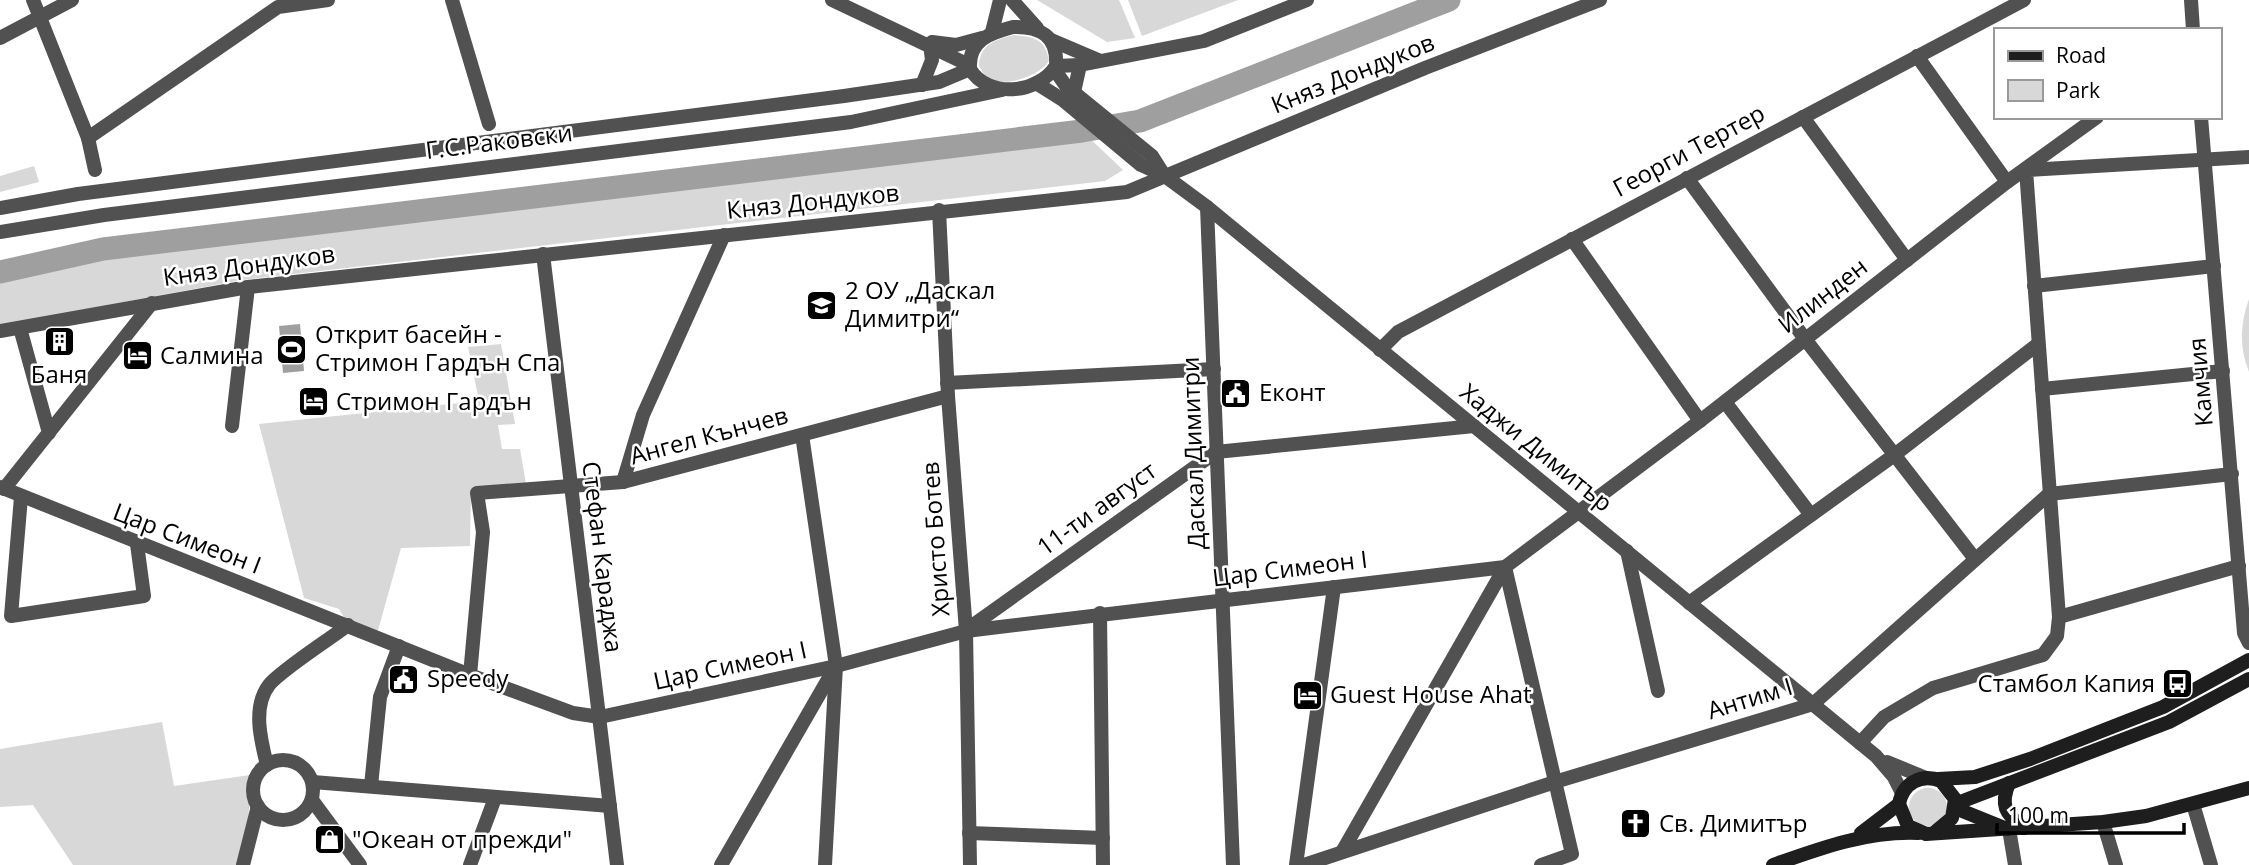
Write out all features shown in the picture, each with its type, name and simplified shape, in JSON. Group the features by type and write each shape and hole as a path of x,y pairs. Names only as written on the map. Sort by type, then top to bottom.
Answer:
{"main road":[{"path":"1849,840 1874,826 1901,799 1910,783 1931,778 1975,777 2030,759 2163,707 2249,660"},
{"path":"1955,806 2169,722 2249,679"},
{"path":"1901,799 1908,826 1930,833 1949,823 1955,806 1950,789 1931,778"},
{"path":"2009,783 2003,805 2016,829"},
{"path":"1773,865 1849,840 1894,832 2016,829 2103,822 2193,804 2249,788"},
{"path":"1955,806 2016,829"}],"street":[{"path":"33,0 88,138 94,170"},
{"path":"0,38 72,0"},
{"path":"88,138 277,3 328,0"},
{"path":"453,0 489,124"},
{"path":"832,0 863,7 970,67 983,84 1002,90 1036,83 1055,68 1205,41 1307,0"},
{"path":"970,67 972,52 987,35 1000,0"},
{"path":"1012,0 1051,40 1099,61"},
{"name":"Княз Дондуков","path":"0,331 248,287 939,210 1127,192 1425,68 1600,0"},
{"name":"Георги Тертер","path":"1381,350 1398,332 2024,0"},
{"path":"2191,0 2193,28"},
{"path":"927,43 956,45 1013,27 1037,28"},
{"path":"1051,40 1056,49 1055,68 1069,96"},
{"path":"922,85 932,60 927,43"},
{"path":"1917,56 2007,182"},
{"path":"1069,96 1080,65"},
{"name":"Г.С.Раковски","path":"0,208 78,194 337,163 922,85 939,82 970,67"},
{"path":"1036,83 1069,96"},
{"name":"Г.С.Раковски","path":"0,232 104,215 851,122 1002,90"},
{"name":"Хаджи Димитър","path":"1069,96 1876,756"},
{"path":"1803,117 1907,260"},
{"name":"Илинден","path":"1505,567 1725,402 2007,182 2094,119"},
{"name":"Камчия","path":"2201,119 2232,474 2243,534 2239,566 2244,633 2249,643"},
{"path":"1860,743 1884,717 1933,688 2043,654 2057,636 2059,617 2026,170 2249,158"},
{"path":"1687,178 1893,456 1975,559"},
{"name":"Даскал Димитри","path":"1207,207 1233,865"},
{"name":"Христо Ботев","path":"939,210 948,390 966,631 970,865"},
{"path":"623,482 643,415 724,234"},
{"path":"1572,239 1700,421"},
{"name":"Стефан Караджа","path":"542,254 617,865"},
{"path":"2034,286 2214,266"},
{"path":"232,426 248,287"},
{"path":"2,488 152,303"},
{"path":"20,328 48,433"},
{"path":"1689,603 1893,456 2038,344"},
{"name":"Ангел Кънчев","path":"470,675 483,532 477,493 623,482 802,435 948,390 1214,369"},
{"path":"2042,389 2223,371"},
{"path":"1725,402 1811,515"},
{"name":"11-ти август","path":"966,631 1216,452 1474,426"},
{"path":"802,435 836,666 825,865"},
{"path":"2049,494 2232,474"},
{"name":"Цар Симеон I","path":"2,488 470,675 573,713 600,717 836,666 966,631 1505,567"},
{"name":"Антим I","path":"1304,865 1558,781 1813,704 2049,494"},
{"path":"21,497 11,616 144,596 137,544"},
{"path":"1627,551 1658,691"},
{"path":"0,564 15,562"},
{"path":"2059,617 2239,566"},
{"path":"1505,567 1558,781 1572,854 1541,865"},
{"path":"1342,852 1505,567"},
{"path":"1296,865 1334,587"},
{"path":"1100,613 1103,865"},
{"path":"267,765 260,733 261,707 269,685 348,625"},
{"path":"371,786 380,697 398,646"},
{"path":"721,865 836,666"},
{"path":"1876,756 1899,769 1931,778"},
{"path":"1876,756 1895,777 1901,799"},
{"path":"276,761 294,762 302,766 313,782 312,800 301,815 282,821 264,814 258,806 253,788 255,779 267,765 276,761"},
{"path":"313,782 610,806"},
{"path":"470,865 495,798"},
{"path":"312,800 360,865"},
{"path":"2193,804 2211,865"},
{"path":"243,865 258,806"},
{"path":"2103,822 2116,865"},
{"path":"2015,865 2016,829"},
{"path":"970,833 1103,838"}],"green space":[{"path":"1037,0 1119,0 1135,38 1107,42"},
{"path":"1128,0 1238,0 1142,36"},
{"path":"1014,35 1038,40 1045,48 1049,61 1038,71 1022,79 1005,82 988,78 979,66 982,53 995,41"},
{"path":"1082,131 1123,170 1105,181 242,280 0,325 0,272 103,249"},
{"path":"34,166 39,182 0,192 0,176"},
{"path":"2249,299 2249,372 2242,336"},
{"path":"501,344 515,424 498,425 502,449 520,449 526,484 471,489 470,546 401,548 377,634 345,619 339,609 304,598 259,424 479,401 468,347"},
{"path":"162,722 174,786 250,775 248,836 243,865 73,865 33,805 0,807 0,749"},
{"path":"1928,788 1941,794 1947,807 1941,820 1928,826 1915,820 1909,807 1915,794"}],"shaded area":[{"name":"Открит басейн - Стримон Гардън Спа","path":"300,324 304,371 283,373 279,326"}],"waterway":[{"path":"0,272 103,249 1082,131 1140,121 1449,0"}],"place":[{"name":"2 ОУ „Даскал Димитри“","path":"822,305"},
{"name":"Баня","path":"59,341"},
{"name":"Открит басейн - Стримон Гардън Спа","path":"292,349"},
{"name":"Салмина","path":"137,356"},
{"name":"Еконт","path":"1236,393"},
{"name":"Стримон Гардън","path":"313,402"},
{"name":"Speedy","path":"404,679"},
{"name":"Стамбол Капия","path":"2178,684"},
{"name":"Guest House Ahat","path":"1307,695"},
{"name":"Св. Димитър","path":"1636,824"},
{"name":"\"Океан от прежди\"","path":"329,840"}]}
